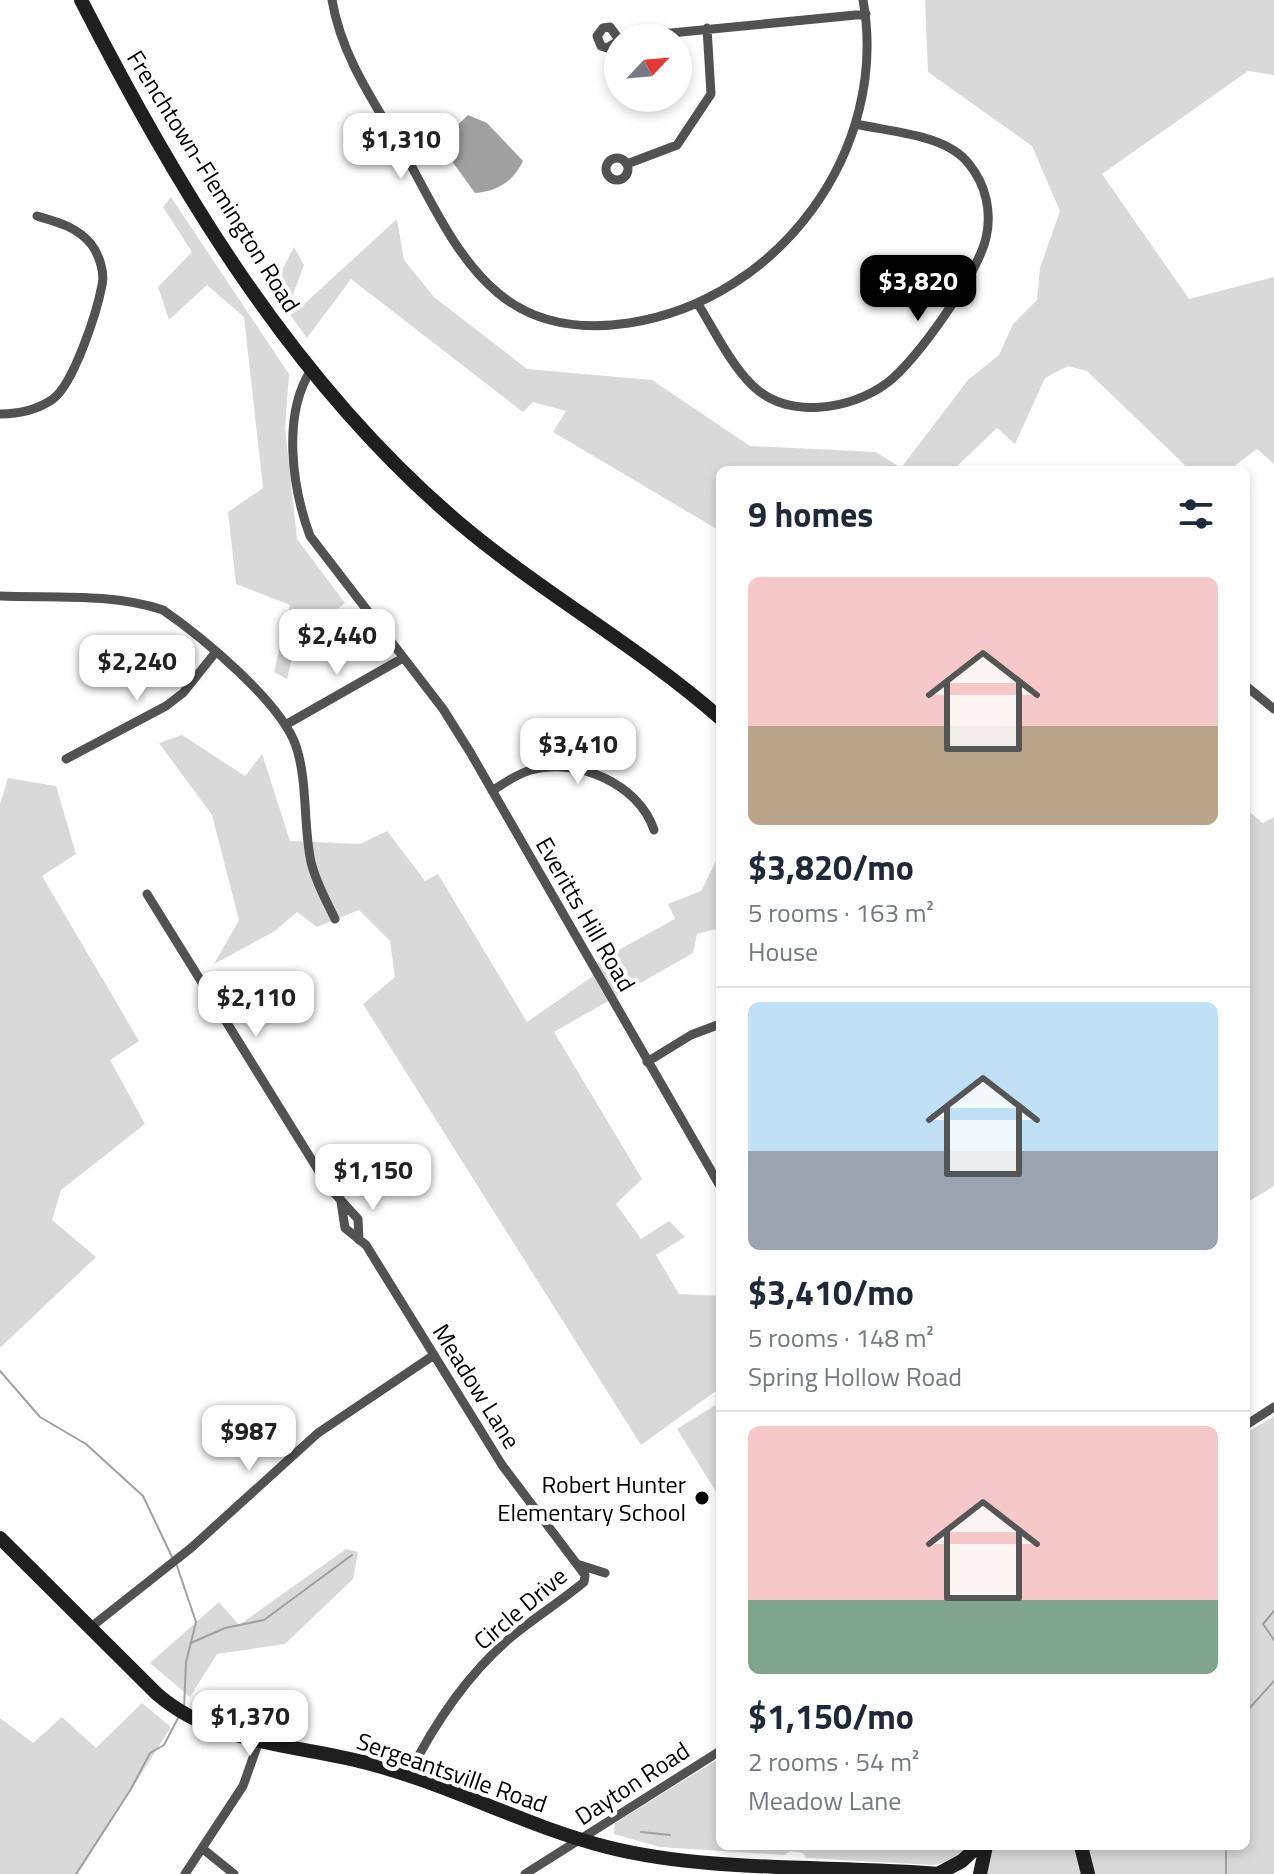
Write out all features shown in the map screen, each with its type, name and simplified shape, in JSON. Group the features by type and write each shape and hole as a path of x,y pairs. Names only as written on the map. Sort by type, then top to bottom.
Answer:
{"main road":[{"name":"Frenchtown-Flemington Road","path":"81,0 189,192 311,370 386,456 459,522 667,674 716,715"},
{"name":"Sergeantsville Road","path":"0,1538 151,1688 184,1715 210,1728 259,1741 329,1753 408,1776 582,1840 686,1867 939,1874"},
{"path":"939,1874 974,1850"},
{"path":"980,1874 985,1850"},
{"path":"1082,1850 1088,1874"}],"street":[{"path":"332,0 344,48 443,222 498,293 536,316 572,327 636,322 698,304 766,260 808,218 846,154 856,124 867,75 863,0"},
{"path":"692,30 866,14"},
{"path":"627,164 677,145 711,94 707,28"},
{"path":"698,304 753,386 786,405 828,407 858,400 889,382 924,343 965,283 986,239 988,198 968,162 937,143 856,124"},
{"path":"0,414 20,414 36,408 54,398 70,378 103,283 100,262 92,245 71,227 37,216"},
{"name":"Everitts Hill Road","path":"311,370 297,394 295,455 304,520 318,551 443,709 716,1179"},
{"path":"0,596 143,604 176,619 270,703 287,724 299,758 311,861 318,886 335,919"},
{"path":"66,759 166,706 183,693 215,653"},
{"path":"287,724 403,658"},
{"path":"1250,689 1274,709"},
{"path":"492,791 533,769 577,769 603,777 626,791 650,815 654,830"},
{"name":"Meadow Lane","path":"147,894 341,1202 358,1219 359,1240"},
{"path":"647,1062 691,1035 716,1026"},
{"name":"Meadow Lane","path":"341,1202 341,1222 366,1245 502,1465 567,1549"},
{"path":"91,1627 191,1548 318,1433 434,1355"},
{"path":"1250,1422 1274,1407"},
{"name":"Circle Drive","path":"408,1776 429,1736 480,1668 519,1630 584,1582 580,1565 567,1549"},
{"path":"580,1565 605,1573"},
{"path":"185,1874 243,1786 259,1741"},
{"name":"Dayton Road","path":"525,1874 716,1754"},
{"path":"203,1849 234,1874"}],"shaded area":[{"path":"925,0 1274,0 1274,75 1248,71 1102,174 1189,299 1274,277 1274,464 1257,449 1234,466 1186,466 1087,371 1068,366 1045,378 1015,444 997,428 957,466 903,466 968,380 999,355 1013,324 1037,300 1040,268 1060,211 1032,146 928,72"},
{"path":"468,115 487,123 523,161 504,184 475,193 449,157 445,137"},
{"path":"171,197 289,374 285,428 297,539 345,603 295,643 287,679 274,672 290,605 236,584 228,512 263,488 244,317 207,285 169,320 158,287 192,252 163,207"},
{"path":"397,219 404,260 434,297 527,369 652,380 750,446 876,452 898,466 716,466 716,529 553,432 566,411 533,402 523,412 351,279 307,338 272,290 294,247 304,265 292,297 303,305"},
{"path":"182,735 245,776 262,754 290,841 360,844 387,831 425,881 438,874 527,1022 596,974 591,965 675,919 668,904 701,891 716,861 716,929 697,934 693,953 554,1032 642,1179 616,1204 641,1239 669,1221 685,1237 656,1255 679,1294 716,1296 716,1391 641,1445 363,1004 395,977 390,941 359,910 317,927 297,912 275,931 214,964 239,920 212,815 159,743"},
{"path":"8,778 56,786 76,854 42,876 139,1041 110,1060 145,1124 61,1190 52,1220 96,1257 0,1348 0,804"},
{"path":"1250,812 1263,823 1274,817 1274,1186 1250,1201"},
{"path":"716,1405 716,1492 677,1429"},
{"path":"1274,1416 1274,1874 1095,1874 1088,1850 1250,1850 1250,1431"},
{"path":"346,1549 358,1552 353,1579 285,1644 217,1654 190,1697 150,1663 219,1602 239,1625"},
{"path":"142,1703 171,1727 78,1874 0,1874 0,1718 33,1743 62,1717 96,1748"},
{"path":"716,1760 716,1850 965,1850 953,1861 933,1865 806,1858 803,1853 791,1851 784,1855 660,1847 614,1834 615,1823"},
{"path":"991,1850 1076,1850 1083,1874 987,1874"}],"waterway":[{"path":"0,1371 40,1417 86,1444 143,1496 172,1557"},
{"path":"191,1643 225,1628 264,1620 352,1555"},
{"path":"177,1566 196,1622 186,1662 184,1708"},
{"path":"1274,1611 1263,1624 1274,1640"},
{"path":"1250,1708 1274,1681"},
{"path":"76,1874 131,1789 150,1753 164,1745 178,1718"},
{"path":"641,1832 670,1835"},
{"path":"1226,1850 1226,1874"}],"place":[{"name":"Robert Hunter Elementary School","path":"702,1498"}]}
